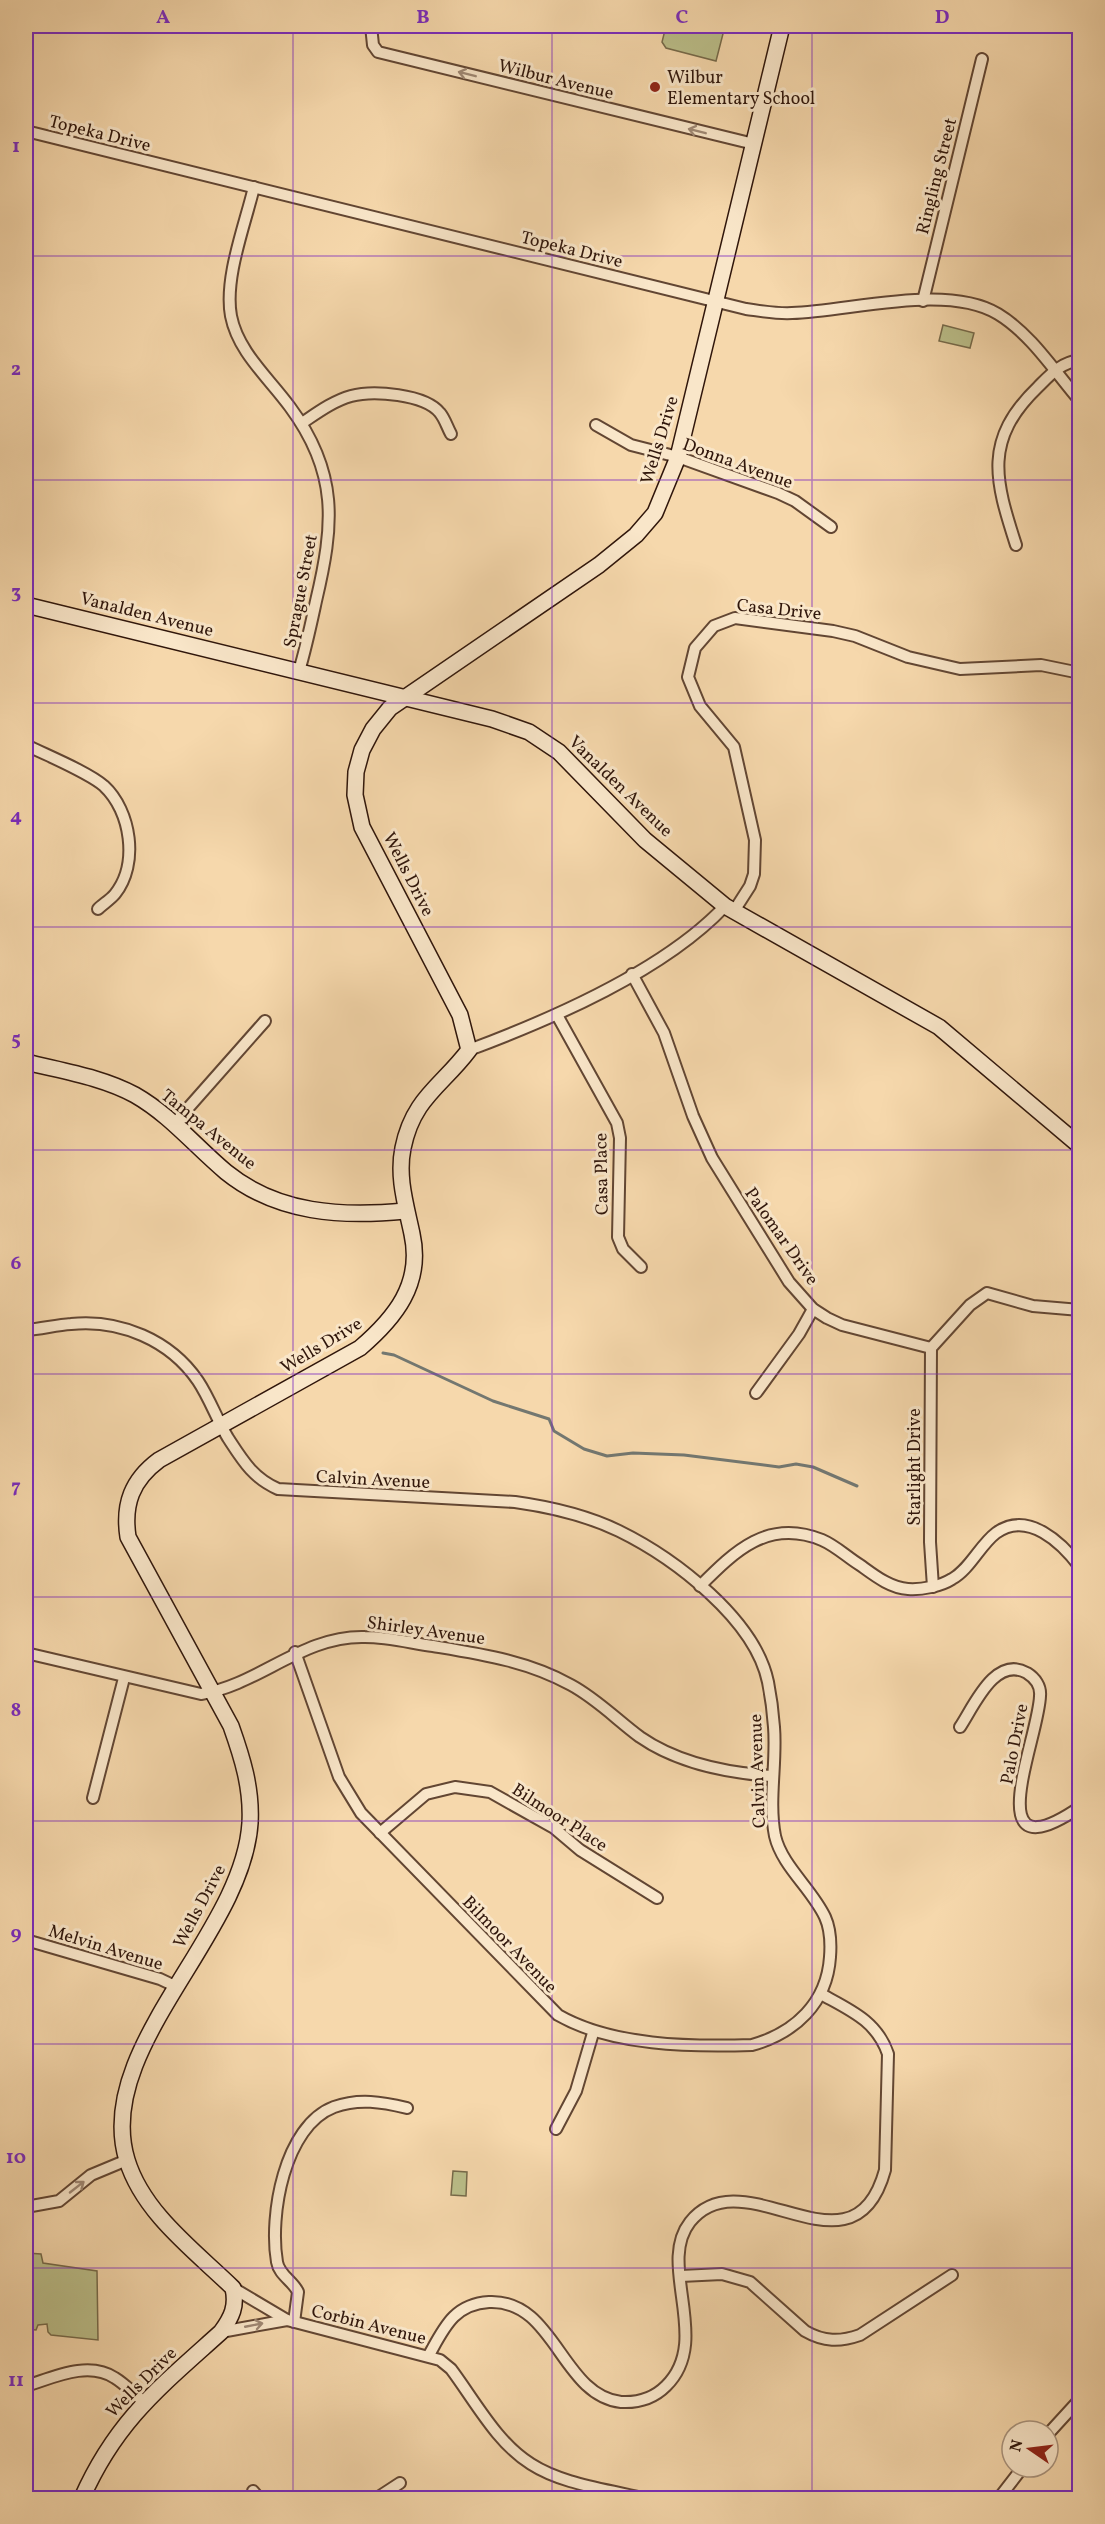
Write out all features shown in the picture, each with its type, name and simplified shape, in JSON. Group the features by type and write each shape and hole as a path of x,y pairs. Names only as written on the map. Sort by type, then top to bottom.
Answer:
{"main road":[{"name":"Wells Drive","path":"82,2499 113,2439 144,2402 221,2332 235,2308 233,2288 164,2220 149,2202 127,2160 124,2106 129,2079 136,2060 229,1897 241,1867 250,1824 251,1804 243,1759 231,1726 134,1550 128,1537 126,1511 135,1482 150,1467 360,1348 387,1326 400,1308 411,1279 412,1235 405,1211 400,1172 403,1148 410,1123 421,1102 469,1050 460,1015 362,827 355,795 356,772 362,750 373,729 403,697 599,565 636,535 655,513 678,457 782,26"},
{"name":"Vanalden Avenue","path":"26,605 492,718 529,732 559,752 645,840 730,908 869,985 939,1027 1080,1146"},
{"name":"Tampa Avenue","path":"26,1062 116,1086 150,1105 244,1184 285,1204 335,1214 405,1211"}],"street":[{"name":"Wilbur Avenue","path":"371,26 373,45 378,52 754,144"},
{"name":"Ringling Street","path":"922,301 982,59"},
{"name":"Topeka Drive","path":"26,132 746,309 790,313 951,300 984,307 1014,325 1080,401"},
{"name":"Sprague Street","path":"254,188 230,289 231,316 240,343 302,423 324,473 330,513 328,548 299,671"},
{"path":"1016,545 1000,495 998,457 1010,419 1022,403 1061,365 1080,360"},
{"path":"302,423 351,396 378,393 426,404 440,412 451,434"},
{"name":"Donna Avenue","path":"596,425 631,445 678,457 777,493 795,501 831,527"},
{"name":"Casa Drive","path":"469,1050 557,1015 676,948 730,908 752,880 755,840 734,747 700,706 688,677 695,648 714,626 735,618 832,631 855,636 908,657 960,669 1021,665 1080,672"},
{"path":"26,745 104,785 120,806 129,833 128,858 115,894 98,909"},
{"name":"Palomar Drive","path":"632,974 664,1033 693,1116 712,1158 789,1282 813,1309 842,1325 931,1348"},
{"name":"Casa Place","path":"557,1015 617,1124 620,1138 618,1236 623,1249 641,1267"},
{"path":"174,1124 265,1021"},
{"path":"931,1348 969,1305 987,1293 1033,1306 1080,1310"},
{"path":"756,1393 799,1334 813,1309"},
{"name":"Calvin Avenue","path":"26,1330 71,1323 100,1324 129,1329 158,1343 184,1363 199,1383 220,1426 248,1469 260,1481 278,1489 515,1502 550,1507 619,1530 657,1552 700,1586 732,1616 753,1645 767,1680 774,1727 773,1821 776,1839 784,1856 810,1891 826,1919 831,1944 829,1969 821,1994"},
{"name":"Starlight Drive","path":"931,1348 930,1509 933,1587"},
{"path":"700,1586 736,1550 761,1538 789,1533 821,1540 894,1586 908,1589 933,1587 954,1579 997,1532 1011,1527 1029,1527 1053,1537 1080,1567"},
{"name":"Shirley Avenue","path":"26,1653 124,1678 201,1694 227,1689 295,1652 335,1639 365,1636 502,1658 543,1671 573,1686 641,1737 671,1754 698,1765 773,1776"},
{"name":"Bilmoor Avenue","path":"295,1652 339,1777 361,1813 558,2016 593,2033 626,2039 752,2044 770,2040 789,2029 804,2017 821,1994"},
{"name":"Palo Drive","path":"960,1727 994,1677 1007,1670 1028,1673 1036,1681 1041,1695 1025,1764 1019,1812 1025,1823 1040,1828 1056,1823 1080,1807"},
{"path":"93,1798 124,1678"},
{"name":"Bilmoor Place","path":"380,1833 426,1794 455,1787 490,1792 554,1828 580,1850 657,1898"},
{"name":"Melvin Avenue","path":"26,1940 160,1979 177,1987"},
{"path":"429,2355 441,2330 454,2314 476,2303 498,2302 519,2308 536,2322 588,2387 602,2396 620,2402 638,2402 657,2395 674,2379 685,2355 686,2328 681,2276 681,2240 688,2224 700,2211 712,2204 741,2200 816,2220 834,2221 849,2218 864,2210 881,2186 885,2170 888,2054 883,2037 870,2023 821,1994"},
{"path":"556,2129 576,2091 593,2033"},
{"path":"291,2321 298,2292 279,2269 276,2226 278,2197 298,2139 310,2124 332,2108 371,2101 407,2108"},
{"path":"26,2207 59,2200 92,2175 127,2160"},
{"path":"681,2276 722,2274 750,2282 806,2331 816,2337 845,2341 860,2335 952,2275"},
{"name":"Corbin Avenue","path":"233,2288 291,2321 429,2355 440,2360 451,2369 509,2447 530,2464 549,2474 641,2499"},
{"name":"Corbin Avenue","path":"221,2332 291,2321"},
{"path":"26,2386 73,2371 96,2371 115,2377 144,2402"},
{"path":"1060,2421 1080,2399"},
{"path":"999,2499 1014,2479"},
{"path":"377,2499 400,2483"}],"green space":[{"path":"666,26 725,26 716,61 666,48 662,42"},
{"path":"943,325 974,333 970,348 939,341"},
{"path":"453,2171 467,2172 466,2196 451,2195"},
{"path":"26,2253 41,2254 43,2263 97,2271 98,2340 51,2335 47,2324 38,2325 36,2330 26,2329"}],"waterway":[{"path":"383,1353 394,1355 493,1401 549,1419 554,1431 584,1449 607,1456 633,1453 684,1455 779,1467 796,1464 813,1467 857,1486"}],"place":[{"name":"Wilbur Elementary School","path":"655,87"}]}
